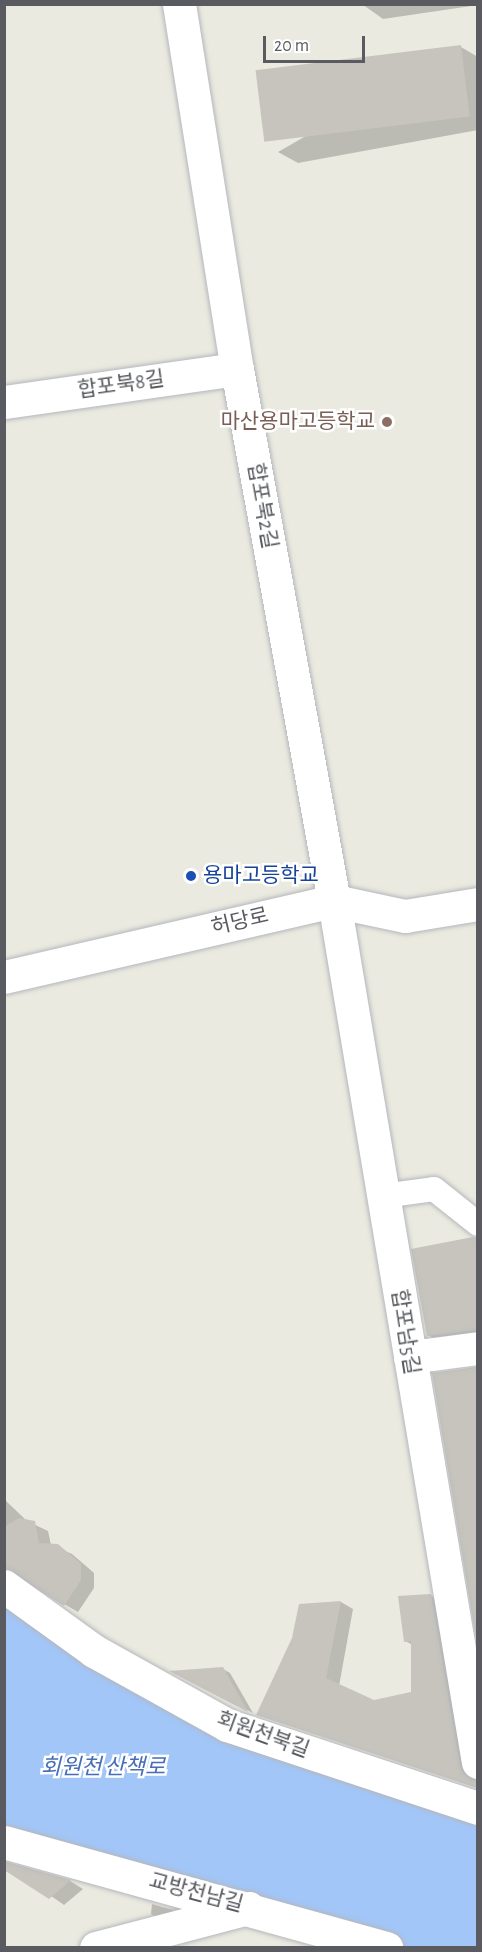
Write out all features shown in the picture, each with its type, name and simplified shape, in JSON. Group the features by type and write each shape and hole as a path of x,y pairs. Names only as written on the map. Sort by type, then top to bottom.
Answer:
{"street":[{"name":"합포북2길","path":"178,4 237,369 334,901"},
{"name":"합포북8길","path":"4,402 237,369"},
{"name":"허당로","path":"4,977 334,901 405,916 477,904"},
{"name":"합포남5길","path":"334,901 477,1762"},
{"path":"383,1196 434,1189 477,1224"},
{"path":"410,1357 477,1348"},
{"name":"회원천북길","path":"4,1586 94,1651 227,1725 477,1808"},
{"name":"교방천남길","path":"4,1842 387,1947"},
{"path":"96,1947 250,1908"}],"water":[{"name":"회원천 산책로","path":"4,1586 227,1725 477,1808 477,1947 387,1947 5,1842"}],"building":[{"path":"461,45 470,116 264,142 256,70"},
{"path":"477,1238 477,1330 427,1336 411,1249"},
{"path":"477,1367 477,1645 432,1373"},
{"path":"19,1518 35,1521 39,1543 58,1544 81,1564 81,1580 64,1606 4,1568 4,1527"},
{"path":"431,1594 460,1765 464,1774 477,1780 477,1788 256,1715 292,1638 299,1604 341,1601 326,1678 374,1700 411,1692 411,1641 404,1642 398,1596"},
{"path":"223,1667 248,1712 169,1671"},
{"path":"4,1862 71,1880 49,1899 4,1870"}],"place":[{"name":"마산용마고등학교","path":"387,422"},
{"name":"용마고등학교","path":"191,876"}]}
